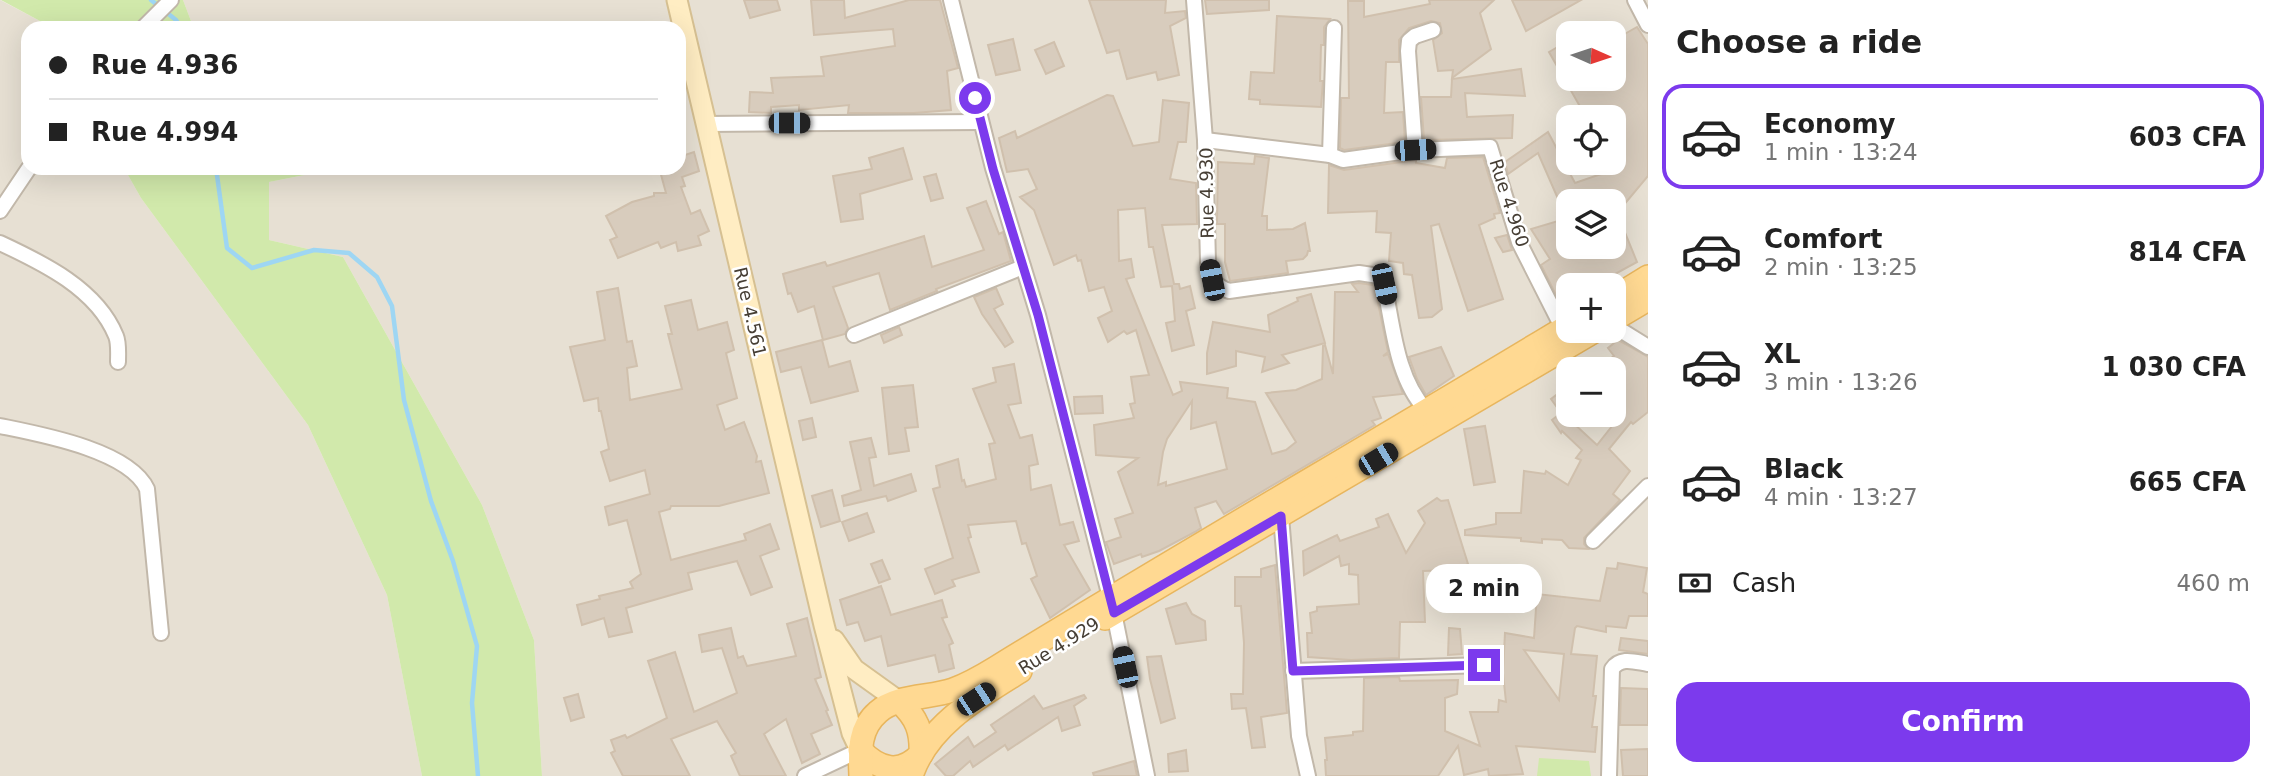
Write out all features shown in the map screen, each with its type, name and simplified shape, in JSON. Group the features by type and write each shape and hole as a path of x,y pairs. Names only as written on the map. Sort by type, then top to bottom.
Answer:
{"main road":[{"name":"Rue 4.561","path":"677,0 678,21"},
{"name":"Rue 4.561","path":"686,54 706,124 824,625 852,733 860,750"},
{"path":"1626,291 1648,277"},
{"path":"1626,313 1648,299"},
{"name":"Rue 4.929","path":"911,776 921,754 947,722 1112,605 1556,332"},
{"name":"Rue 4.929","path":"878,712 900,702 953,690 992,671 1281,516 1574,343"},
{"name":"Rue 4.561","path":"824,625 854,670 900,702"},
{"path":"860,750 874,764 885,768 909,764 921,754 922,737 918,724 912,713 900,702"},
{"name":"Rue 4.561","path":"861,776 860,750 863,733 878,712"}],"street":[{"path":"150,21 171,0"},
{"path":"951,0 981,122 1038,315 1112,605 1147,776"},
{"name":"Rue 4.930","path":"1194,0 1205,140 1208,262 1212,280 1219,288 1228,291 1359,273 1379,276 1384,284 1402,369 1417,400 1426,410"},
{"path":"1635,0 1648,25"},
{"path":"1330,155 1334,28"},
{"path":"1415,150 1409,41 1433,30"},
{"path":"706,124 981,122"},
{"name":"Rue 4.960","path":"1205,140 1330,155 1343,160 1415,150 1490,147 1519,242 1556,310"},
{"path":"0,211 24,175"},
{"path":"0,243 39,261 95,301 117,337 118,362"},
{"path":"854,335 1023,267"},
{"path":"1626,333 1648,347"},
{"path":"0,426 58,438 106,456 132,469 142,478 147,489 151,518 161,633"},
{"path":"1593,541 1648,486"},
{"path":"1281,516 1299,736 1308,776"},
{"path":"1609,776 1612,669 1623,660 1648,664"},
{"path":"1293,671 1484,665"},
{"path":"805,776 860,750"}],"shaded area":[{"path":"0,0 40,21 21,21 21,175 128,175 141,198 308,425 387,595 422,776 0,776"},
{"path":"183,0 1648,0 1648,776 542,776 534,640 482,505 343,257 269,240 269,182 304,175 686,175 686,21 191,21"}],"green space":[{"path":"1,0 183,0 191,21 40,21"},
{"path":"128,175 304,175 269,182 269,240 343,257 482,505 534,640 542,776 422,776 387,595 308,425 141,198"},
{"path":"1539,758 1589,761 1591,776 1537,776"}],"building":[{"path":"744,0 777,0 780,10 750,18"},
{"path":"811,0 844,0 845,18 909,0 940,0 958,68 947,71 951,110 848,113 849,105 799,110 799,105 771,107 771,113 749,112 750,92 773,93 771,78 824,76 821,57 895,46 893,29 814,35"},
{"path":"1089,0 1166,0 1165,13 1185,11 1186,18 1170,26 1179,75 1158,80 1156,72 1127,79 1119,50 1107,53"},
{"path":"1205,0 1269,0 1269,10 1207,14"},
{"path":"1429,0 1494,0 1480,13 1491,49 1452,78 1453,70 1438,71 1433,40 1442,33 1440,23 1431,21 1409,28 1399,40 1399,62 1386,62 1384,113 1403,112 1405,142 1344,150 1340,148 1341,98 1349,98 1348,1 1364,1 1364,17 1430,4"},
{"path":"1512,0 1581,0 1526,31"},
{"path":"1277,16 1330,19 1324,27 1324,45 1321,45 1321,107 1260,104 1260,100 1249,99 1251,72 1274,73"},
{"path":"1637,27 1648,44 1648,176 1626,202 1626,189 1556,189 1556,194 1538,153 1508,174 1505,162 1548,132 1556,147 1556,175 1571,175 1575,183 1598,175 1626,175 1626,105 1579,105 1571,91 1626,91 1626,33"},
{"path":"1013,39 1020,70 996,75 988,45"},
{"path":"1054,42 1064,66 1046,74 1035,50"},
{"path":"1556,48 1556,64 1549,52"},
{"path":"1521,69 1525,96 1465,93 1467,117 1513,115 1512,138 1424,140 1421,97 1451,97 1452,79"},
{"path":"1107,95 1113,96 1133,146 1159,142 1163,100 1189,103 1186,142 1178,142 1170,179 1196,183 1197,224 1162,225 1174,284 1179,284 1180,289 1190,286 1195,308 1186,311 1194,345 1172,351 1166,323 1175,321 1172,286 1161,287 1153,247 1149,247 1145,208 1118,210 1119,261 1131,259 1134,277 1126,279 1173,395 1182,391 1180,382 1228,388 1227,398 1255,402 1272,454 1286,450 1296,442 1266,393 1296,390 1322,379 1325,345 1333,374 1335,292 1358,292 1352,284 1359,283 1373,285 1375,288 1388,352 1383,356 1388,354 1403,394 1373,397 1381,418 1372,421 1375,425 1224,514 1216,501 1195,508 1201,528 1195,532 1159,551 1142,557 1141,554 1114,564 1106,542 1121,537 1115,519 1133,513 1118,472 1138,458 1096,455 1094,425 1134,418 1130,404 1135,403 1131,377 1149,375 1136,330 1127,334 1124,331 1108,342 1098,318 1112,311 1104,287 1089,291 1081,260 1078,261 1076,255 1054,265 1034,210 1020,197 1037,189 1028,169 1007,172 999,138 1015,131 1017,138","holes":["1192,401 1191,429 1216,422 1227,469 1166,486 1166,482 1158,485 1167,439"]},
{"path":"903,148 912,179 860,194 863,219 841,222 833,176 872,169 869,158"},
{"path":"694,152 699,171 682,177 685,186 681,187 691,214 700,210 709,231 698,236 701,245 678,251 676,242 661,248 658,242 618,258 610,240 617,237 606,216 632,202 654,196 654,193 666,193 661,175 686,175 686,155"},
{"path":"1255,156 1269,158 1262,216 1267,216 1267,230 1293,229 1305,223 1310,251 1303,259 1286,261 1288,273 1230,281 1225,262 1225,224 1217,224 1218,162 1254,164"},
{"path":"1483,157 1500,213 1494,214 1495,218 1479,225 1503,299 1468,311 1439,224 1431,226 1442,309 1432,317 1419,318 1412,275 1404,274 1403,263 1389,261 1391,233 1376,232 1377,211 1328,213 1329,165 1344,170 1416,160 1416,163 1445,168 1447,158"},
{"path":"936,174 943,198 931,201 924,177"},
{"path":"986,201 999,234 1003,232 1011,261 936,289 937,291 890,310 879,273 833,287 848,328 845,334 823,340 814,306 798,312 791,293 788,294 783,274 825,262 827,266 924,236 932,267 984,250 967,208"},
{"path":"1556,222 1556,259 1626,259 1626,235 1637,262 1617,273 1556,273 1556,295 1541,265 1550,259 1531,229"},
{"path":"1507,235 1512,250 1503,252 1495,238"},
{"path":"618,288 627,342 632,341 637,366 627,368 630,400 682,389 668,334 672,334 665,306 691,300 698,330 727,322 734,350 726,353 737,398 717,405 725,430 744,422 757,456 756,462 761,461 769,493 719,506 671,506 670,509 659,512 671,560 746,540 744,534 770,524 779,549 760,556 772,587 751,595 737,561 688,573 692,589 626,608 632,632 609,637 604,618 582,625 577,605 600,599 599,596 633,588 630,582 641,574 627,520 609,525 605,507 650,494 645,470 610,481 601,452 609,449 598,398 584,401 570,347 605,340 597,292"},
{"path":"996,288 1003,304 994,309 1013,342 1005,347 982,314 974,297"},
{"path":"1311,294 1325,343 1282,355 1289,363 1262,372 1265,357 1236,351 1236,366 1207,374 1207,353 1213,322 1270,332 1268,315 1298,301 1297,298"},
{"path":"899,327 902,335 884,343 881,335"},
{"path":"822,340 829,367 850,361 858,391 811,403 801,367 781,372 776,352"},
{"path":"1614,343 1623,343 1648,357 1648,412 1633,424 1631,422 1609,449 1630,471 1613,494 1620,500 1584,538 1588,549 1569,548 1562,540 1542,539 1542,543 1521,541 1521,538 1465,535 1465,530 1496,524 1496,513 1521,513 1524,471 1545,474 1546,471 1568,485 1581,460 1576,458 1582,450 1557,427 1578,427 1597,445 1611,427 1626,427 1626,357 1613,357 1608,348"},
{"path":"1441,347 1454,376 1426,395 1409,357"},
{"path":"1014,364 1021,403 1008,405 1020,438 1032,435 1038,464 1029,466 1031,490 1051,485 1060,525 1073,522 1079,541 1064,545 1090,590 1050,618 1031,579 1037,576 1026,543 1022,544 1016,521 968,525 971,537 968,538 979,572 952,580 955,586 935,594 925,569 953,558 933,489 940,487 936,466 958,459 962,481 964,480 966,487 996,479 989,444 995,443 973,389 996,382 993,368"},
{"path":"913,385 918,427 905,428 909,451 889,454 882,388"},
{"path":"1102,396 1103,413 1075,414 1074,397"},
{"path":"812,418 816,437 803,440 799,421"},
{"path":"1485,426 1495,482 1474,485 1464,429"},
{"path":"871,438 876,457 869,458 874,486 911,474 916,491 888,501 886,496 844,506 842,496 861,490 850,442"},
{"path":"832,490 840,521 821,527 812,496"},
{"path":"1437,498 1441,501 1448,500 1468,564 1461,567 1462,574 1452,570 1423,571 1425,622 1400,622 1399,658 1351,660 1308,657 1307,633 1312,633 1310,613 1317,611 1317,607 1359,604 1358,575 1349,574 1349,564 1341,566 1339,556 1304,575 1303,551 1337,535 1340,541 1379,527 1376,519 1388,514 1406,553 1425,523 1418,511"},
{"path":"867,513 874,532 849,541 842,522"},
{"path":"882,560 890,579 879,583 871,564"},
{"path":"1618,563 1647,568 1643,592 1648,594 1648,616 1629,616 1626,628 1606,626 1606,632 1577,626 1575,628 1571,654 1597,656 1592,727 1597,727 1595,752 1516,746 1523,774 1489,776 1488,769 1464,775 1458,746 1438,776 1326,776 1325,738 1353,735 1353,732 1363,731 1364,678 1399,677 1400,681 1458,680 1457,694 1445,698 1445,731 1480,746 1470,712 1498,712 1499,700 1506,702 1503,673 1505,633 1534,638 1537,594 1600,601 1607,568 1617,569","holes":["1524,650 1564,654 1559,700"]},
{"path":"1275,565 1287,713 1261,717 1265,747 1252,748 1246,708 1232,709 1231,694 1243,694 1244,643 1241,606 1235,606 1235,577 1261,577 1261,569"},
{"path":"881,586 891,615 942,600 947,617 942,618 953,643 949,645 954,668 939,672 935,655 888,666 881,636 865,641 858,622 847,625 840,600"},
{"path":"1186,603 1192,614 1205,621 1206,640 1176,644 1166,609"},
{"path":"807,618 821,677 815,679 832,725 811,734 820,754 802,763 786,719 764,734 786,776 740,776 731,756 736,753 717,721 671,739 690,776 623,776 611,753 615,751 611,740 625,735 627,738 667,718 648,661 675,652 694,712 737,693 722,648 702,652 699,635 731,628 738,658 743,656 747,666 796,656 787,624"},
{"path":"1449,628 1460,629 1462,654 1448,655"},
{"path":"1621,638 1648,641 1648,654 1619,650"},
{"path":"1161,656 1175,718 1161,723 1147,657"},
{"path":"1621,688 1648,689 1648,725 1620,725"},
{"path":"578,694 584,717 571,721 564,698"},
{"path":"1084,695 1086,698 1074,706 1080,725 1062,731 1058,717 1008,750 1005,745 973,767 970,761 953,776 946,776 935,764 968,737 974,747 996,732 991,725 1034,696 1043,709"},
{"path":"1648,749 1648,776 1623,776 1621,750"},
{"path":"1186,750 1188,771 1169,772 1168,754"},
{"path":"1134,761 1137,776 1094,776 1093,773"}],"waterway":[{"path":"151,0 177,21"},
{"path":"217,175 227,248 252,268 314,250 349,253 377,277 392,306 404,400 431,501 453,561 477,646 472,703 478,776"}],"route":[{"path":"975,98 993,169 1038,315 1114,613 1281,516 1293,671 1484,665"}]}
